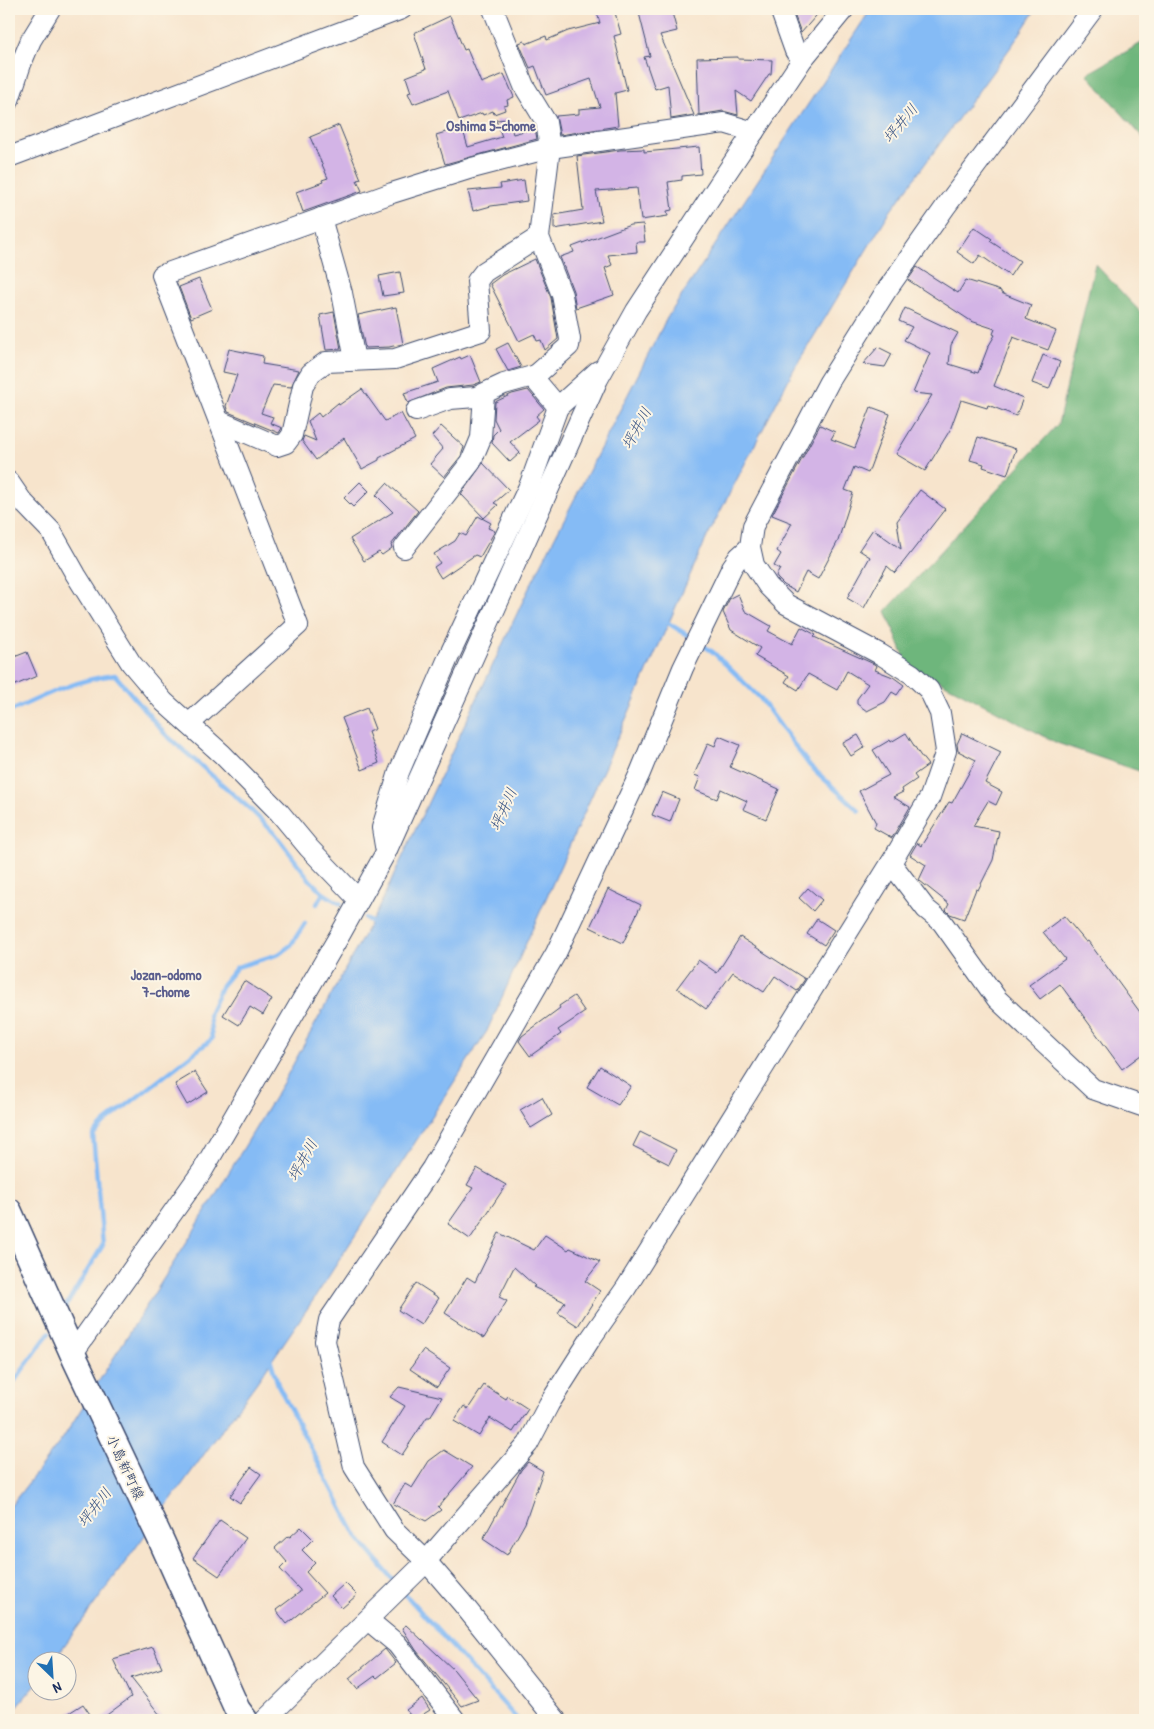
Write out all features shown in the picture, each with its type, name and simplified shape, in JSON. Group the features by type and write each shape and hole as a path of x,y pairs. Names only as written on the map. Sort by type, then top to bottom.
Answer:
{"main road":[{"name":"小島新町線","path":"9,1211 161,1540 237,1710 246,1720"}],"street":[{"path":"9,100 30,40 50,9"},
{"path":"9,157 402,9"},
{"path":"416,411 450,399 476,397 504,384 536,374 569,346 570,339 562,295 539,238 550,148 546,122 524,86 492,9"},
{"path":"780,9 795,51"},
{"path":"75,1357 203,1170 386,852 598,379 636,312 802,60 844,9"},
{"path":"265,1720 379,1610 423,1564 528,1444 549,1404 591,1338 626,1288 891,863 930,797 946,751 940,713 929,690 912,674 880,654 786,604 768,586 754,565 750,547 753,526 830,382 886,291 946,206 1093,9"},
{"path":"189,724 298,624 162,275 392,193 463,171 550,148 724,122 754,132"},
{"path":"321,218 342,293 356,360"},
{"path":"219,421 277,446 286,443 292,435 303,386 311,373 326,362 396,359 481,331 477,281 484,272 539,238"},
{"path":"386,852 382,828 399,772 446,662 530,484 558,407 607,363"},
{"path":"536,374 536,381 558,407"},
{"path":"404,548 471,462 480,438 484,394"},
{"path":"9,482 22,501 51,531 131,663 164,702 222,754 273,806 309,848 359,900"},
{"path":"556,1720 462,1603 423,1564 394,1530 354,1467 325,1341 329,1320 432,1168 556,953 640,773 692,648 732,567 750,547"},
{"path":"891,863 926,909 942,922 997,999 1093,1089 1145,1107"},
{"path":"379,1610 397,1644 455,1720"}],"green space":[{"path":"1145,41 1145,140 1087,74"},
{"path":"1095,264 1145,317 1145,773 1057,743 907,664 886,611 1058,424"}],"water":[{"name":"坪井川","path":"871,9 1036,9 1013,44 889,213 794,369 707,537 487,1031 316,1296 257,1382 60,1652 28,1652 28,1694 9,1716 9,1508 63,1438 193,1232 284,1081 377,911 529,588 667,318"}],"building":[{"path":"596,9 614,9 621,34 614,36 627,90 615,93 618,126 560,135 556,116 579,114 579,109 600,107 591,79 546,95 535,66 530,68 519,43 524,41 526,44 546,36 547,40 568,31 600,23"},
{"path":"638,9 671,9 677,31 660,35 694,115 671,119 668,85 655,89 644,57 650,56"},
{"path":"799,9 822,9 801,33 794,14"},
{"path":"450,16 464,50 467,49 481,83 504,74 514,97 507,100 508,105 504,106 505,110 494,114 493,111 483,115 482,113 459,121 448,91 413,104 408,93 411,92 406,77 426,69 414,33"},
{"path":"738,57 738,59 772,60 771,74 769,74 751,101 736,91 738,115 723,111 699,115 697,58"},
{"path":"508,119 513,134 535,128 537,139 445,164 436,135 462,127 468,147 502,137 496,120"},
{"path":"339,125 361,179 357,180 362,191 303,212 296,192 323,182 322,180 328,178 310,137"},
{"path":"699,147 701,174 682,176 682,180 668,182 672,210 667,211 668,216 641,220 637,188 596,191 602,221 554,229 554,215 583,210 577,156 620,150 644,149 644,152"},
{"path":"524,180 527,201 491,206 473,211 468,191 501,188 500,184"},
{"path":"643,224 645,242 636,242 637,252 608,255 612,265 605,268 614,295 576,308 573,291 560,257 574,252 572,247 630,225"},
{"path":"974,227 992,239 990,241 1020,261 1010,276 980,255 974,264 957,252"},
{"path":"535,259 551,298 558,339 545,350 541,340 537,341 534,334 519,341 490,284 502,275"},
{"path":"917,267 958,293 966,280 1001,291 1001,293 1031,305 1026,319 1056,331 1048,350 1013,337 994,386 1023,398 1016,416 988,405 987,408 961,400 950,430 925,471 896,454 932,395 913,393 930,353 904,340 912,327 899,321 905,308 958,333 951,345 949,364 978,373 995,335 993,334 995,329 971,321 908,280"},
{"path":"400,272 404,293 383,296 379,276"},
{"path":"199,279 212,309 191,318 179,287"},
{"path":"396,307 403,344 389,347 365,348 358,315"},
{"path":"334,312 341,349 326,350 320,315"},
{"path":"508,343 521,367 508,371 496,349"},
{"path":"878,347 892,354 885,367 863,364"},
{"path":"229,349 263,356 262,364 299,370 291,387 273,385 261,413 273,417 270,423 282,428 279,433 228,412 226,406 237,375 223,372"},
{"path":"470,355 481,382 473,385 446,388 408,403 404,393 438,382 433,369 460,357 461,359"},
{"path":"1043,355 1060,362 1049,389 1032,383"},
{"path":"362,389 385,421 401,413 415,439 362,469 344,438 316,460 302,441 304,436 316,441 308,421 318,413 321,417 338,403 339,405"},
{"path":"528,390 544,409 536,416 539,420 510,442 520,453 510,462 492,443 493,435 499,429 494,419 495,402 512,394"},
{"path":"871,407 890,414 868,473 854,467 845,490 853,493 838,541 818,579 806,572 796,592 777,578 776,576 780,569 774,566 781,554 777,551 792,523 772,515 820,425 835,432 831,439 855,448"},
{"path":"441,426 464,447 461,456 444,477 430,464 443,449 432,436"},
{"path":"978,437 1016,449 1007,475 983,467 984,464 970,460"},
{"path":"483,463 509,490 494,503 498,505 484,518 461,494"},
{"path":"360,482 369,491 353,507 344,498"},
{"path":"387,483 418,511 391,545 392,548 382,555 379,552 364,561 350,539 393,512 376,495"},
{"path":"920,490 945,509 895,573 887,566 864,608 847,598 870,557 859,550 873,529 901,549 897,521"},
{"path":"478,516 491,523 488,528 495,531 480,557 475,555 441,578 434,567 440,563 434,554 455,541 460,533 466,536"},
{"path":"738,594 745,611 771,626 768,631 792,644 801,627 816,635 814,637 874,664 877,666 875,670 893,677 904,685 897,695 892,692 885,702 867,711 857,704 857,699 868,684 847,671 837,690 808,674 798,690 785,682 789,676 755,656 760,648 731,630 723,612 730,598"},
{"path":"27,652 37,676 13,686 9,676 9,659"},
{"path":"367,708 375,729 368,732 379,763 362,770 342,718"},
{"path":"906,733 928,765 914,775 917,779 902,789 903,792 893,797 910,807 892,838 874,828 876,823 859,791 889,775 873,750"},
{"path":"962,733 1001,752 985,783 1002,792 996,805 988,801 973,826 999,831 993,860 978,890 976,889 964,919 950,914 946,910 949,904 919,880 926,865 910,855 917,843 921,846 949,802 952,803 976,760 958,751 957,744"},
{"path":"858,735 865,747 851,756 843,743"},
{"path":"719,736 740,745 730,767 779,789 766,819 743,809 747,801 721,789 717,799 695,790 700,777 694,775 708,743 715,746"},
{"path":"662,792 679,799 670,822 652,815"},
{"path":"808,888 822,900 813,911 799,898"},
{"path":"608,889 641,905 623,943 590,927"},
{"path":"1064,916 1086,942 1088,941 1145,1019 1145,1052 1122,1069 1060,984 1040,999 1029,985 1065,959 1043,932"},
{"path":"817,919 834,930 824,945 807,934"},
{"path":"740,937 805,979 797,991 775,976 764,992 733,972 706,1009 677,988 698,960 717,973"},
{"path":"244,981 272,999 263,1015 250,1007 239,1025 223,1015"},
{"path":"574,996 585,1012 558,1030 561,1034 530,1056 519,1041 522,1036"},
{"path":"600,1066 631,1086 618,1105 587,1087"},
{"path":"195,1072 208,1092 187,1105 175,1084"},
{"path":"542,1097 552,1115 531,1128 520,1110"},
{"path":"640,1132 676,1150 669,1164 633,1146"},
{"path":"477,1168 506,1185 470,1239 448,1224 473,1188 467,1185"},
{"path":"499,1233 534,1250 545,1235 568,1250 570,1248 600,1262 585,1281 600,1291 578,1326 558,1313 565,1302 533,1287 535,1286 514,1267 499,1297 507,1301 484,1338 445,1313 467,1277 475,1282"},
{"path":"416,1283 439,1298 421,1325 398,1310"},
{"path":"423,1350 450,1368 437,1387 410,1369"},
{"path":"484,1385 506,1399 508,1396 528,1409 513,1432 490,1418 479,1436 454,1421 464,1406 468,1409"},
{"path":"399,1387 442,1397 402,1455 382,1442 405,1406 390,1397"},
{"path":"444,1450 472,1467 438,1507 441,1510 426,1521 393,1504 405,1484 412,1488 429,1461"},
{"path":"528,1462 543,1471 525,1523 507,1555 483,1539 521,1470"},
{"path":"251,1467 261,1474 240,1503 230,1496"},
{"path":"220,1520 246,1538 219,1576 193,1558"},
{"path":"301,1527 313,1539 302,1550 315,1563 306,1572 325,1593 287,1624 276,1610 300,1592 300,1590 280,1569 287,1562 275,1548"},
{"path":"345,1583 357,1595 342,1608 331,1596"},
{"path":"406,1625 454,1670 478,1700 462,1706 416,1650 402,1628"},
{"path":"153,1647 162,1668 131,1678 164,1720 100,1720 131,1697 113,1659"},
{"path":"385,1649 396,1663 377,1678 375,1676 357,1689 349,1679"},
{"path":"422,1698 430,1710 414,1720 406,1710"},
{"path":"83,1704 94,1720 58,1720"}],"waterway":[{"path":"665,621 692,638"},
{"path":"701,644 713,652 760,698 809,765 859,811"},
{"path":"9,712 74,684 115,675 165,734 250,809 276,835 310,880 323,893 341,904"},
{"path":"317,904 323,893"},
{"path":"365,918 374,924"},
{"path":"66,1306 103,1245 93,1135 104,1123 212,1039 209,1014 222,985 237,967 279,954 291,945 305,923"},
{"path":"9,1389 49,1333"},
{"path":"270,1358 278,1385 356,1535 397,1585"},
{"path":"404,1593 518,1720"}],"district":[{"name":"Oshima 5-chome","path":"491,125"},
{"name":"Jozan-odomo 7-chome","path":"166,982"}]}
